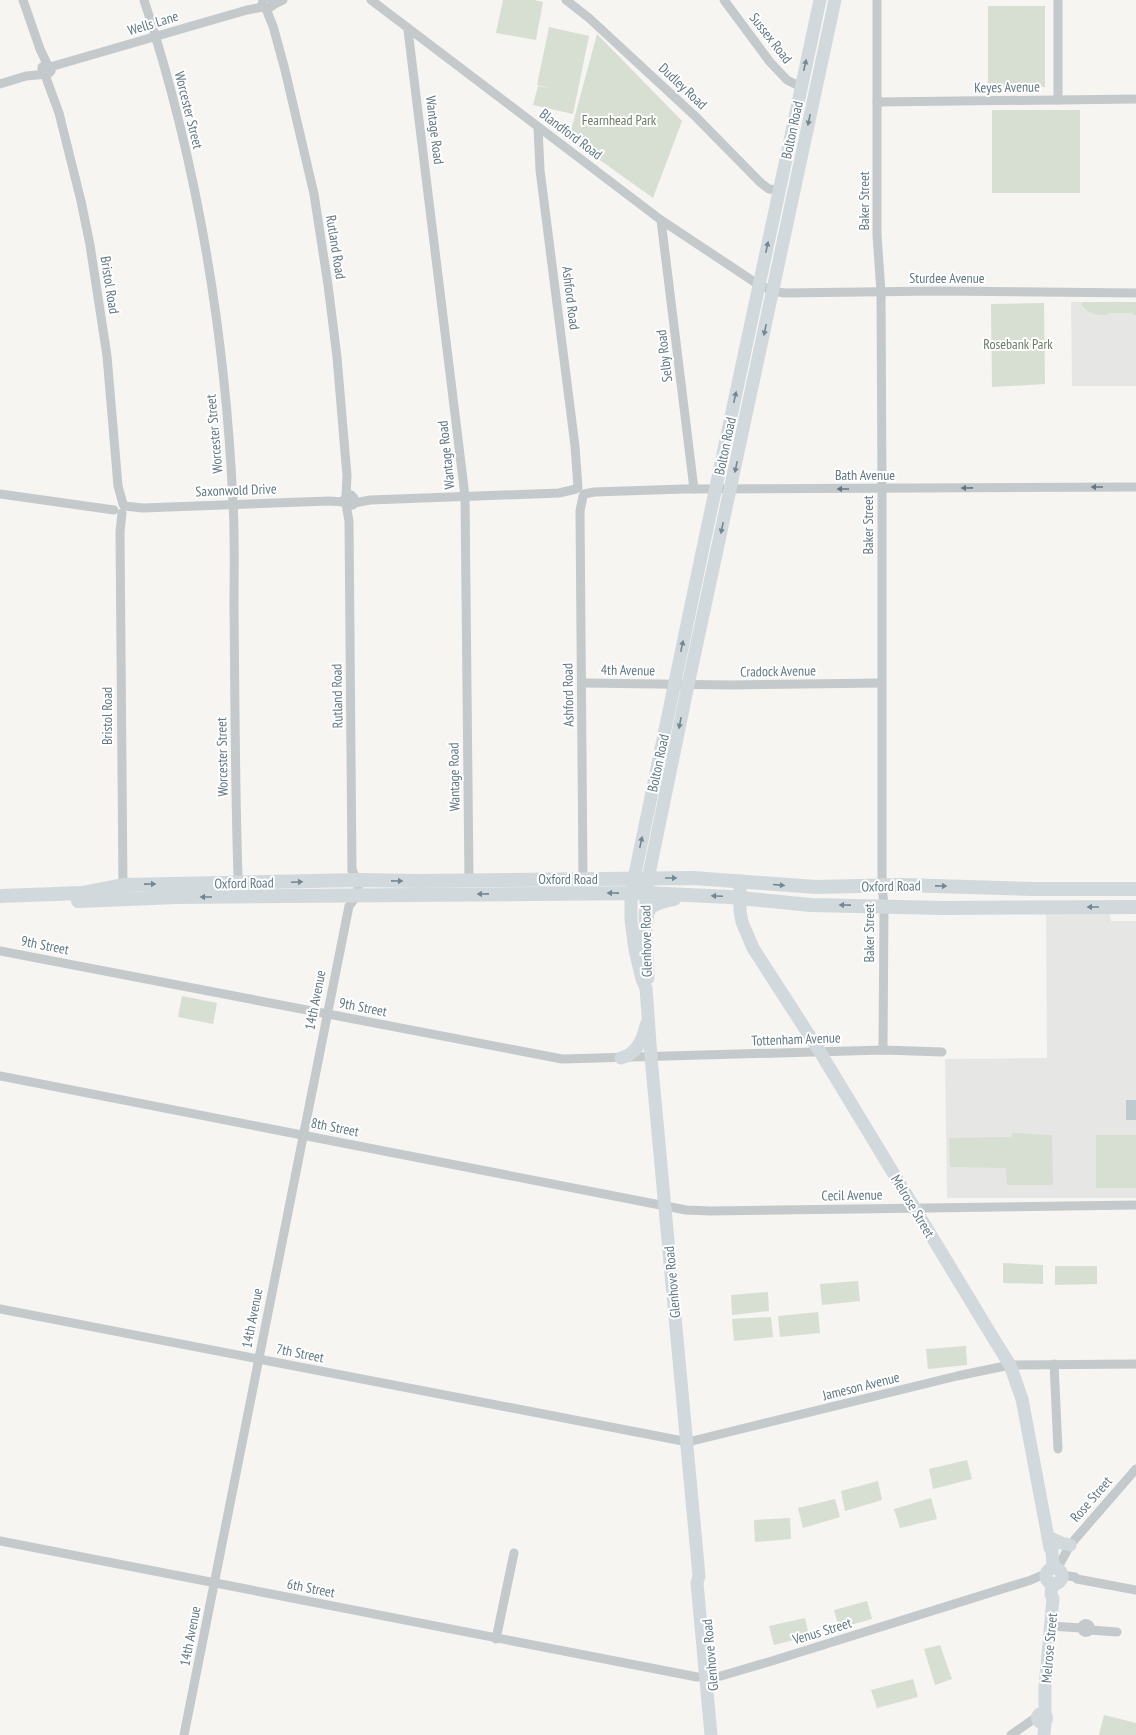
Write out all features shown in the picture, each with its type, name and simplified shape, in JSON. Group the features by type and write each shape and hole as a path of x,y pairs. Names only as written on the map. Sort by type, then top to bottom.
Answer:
{"main road":[{"name":"Bolton Road","path":"632,886 758,285 820,0"},
{"name":"Bolton Road","path":"645,893 688,685 835,0"},
{"name":"Oxford Road","path":"0,896 239,887 351,877 469,880 583,879 632,886 645,893 740,897 812,905 943,908 1136,907"},
{"name":"Oxford Road","path":"239,887 350,899 632,886 648,879 740,881 809,887 882,885 1136,889"},
{"name":"Melrose Street","path":"740,881 742,922 748,939 820,1052 1010,1365 1019,1388 1025,1411 1049,1543 1048,1553 1054,1575 1046,1701 1041,1722"},
{"name":"Glenhove Road","path":"632,886 631,920 635,950 642,979 646,988"},
{"name":"Oxford Road","path":"0,902 123,892"},
{"name":"Glenhove Road","path":"645,893 645,937 648,979 646,988 651,1057 681,1391 688,1442 699,1576 703,1582 711,1735"},
{"path":"645,937 647,915 651,906 661,902 694,895"},
{"path":"621,1058 632,1053 639,1046 644,1032 648,1010"},
{"path":"1049,1543 1061,1543 1069,1546"},
{"name":"Glenhove Road","path":"709,1677 717,1735"}],"street":[{"name":"Bristol Road","path":"23,0 47,70 81,201 96,280 107,356 118,486 119,508 117,526 120,532 123,892"},
{"name":"Worcester Street","path":"144,0 156,37 178,120 199,216 216,311 226,402 233,504 239,887"},
{"name":"Wells Lane","path":"0,84 268,3 283,0"},
{"name":"Blandford Road","path":"371,0 408,30 661,220 758,285"},
{"name":"Dudley Road","path":"566,0 589,18 691,113 761,184 769,189 779,190"},
{"name":"Sussex Road","path":"724,0 778,71 787,80 801,86"},
{"name":"Baker Street","path":"877,0 878,235 881,292 881,683 882,885 884,906 883,1050"},
{"path":"1058,0 1058,100"},
{"name":"Rutland Road","path":"268,3 315,202 331,301 349,500 351,877"},
{"name":"Wantage Road","path":"408,30 464,496 469,880"},
{"name":"Keyes Avenue","path":"878,102 1136,100"},
{"name":"Ashford Road","path":"538,127 540,170 580,492 578,508 580,511 583,879"},
{"name":"Selby Road","path":"661,220 694,489"},
{"name":"Sturdee Avenue","path":"758,285 773,291 784,293 1136,293"},
{"name":"Bath Avenue","path":"580,492 694,489 1136,487"},
{"name":"Saxonwold Drive","path":"0,494 92,507 137,510 143,508 233,504 580,492"},
{"name":"4th Avenue","path":"582,683 674,684"},
{"name":"Cradock Avenue","path":"674,684 881,683"},
{"path":"350,899 351,877"},
{"path":"350,899 351,877"},
{"name":"14th Avenue","path":"184,1735 350,899"},
{"name":"9th Street","path":"0,951 562,1059 651,1057"},
{"name":"Tottenham Avenue","path":"651,1057 883,1050 942,1052"},
{"name":"8th Street","path":"0,1076 665,1206"},
{"name":"Cecil Avenue","path":"665,1206 686,1210 710,1211 1136,1205"},
{"name":"7th Street","path":"0,1309 595,1424"},
{"path":"1054,1364 1058,1449"},
{"name":"Jameson Avenue","path":"595,1424 688,1442 957,1376 1010,1365 1136,1364"},
{"name":"Rose Street","path":"1054,1575 1061,1553 1069,1546 1136,1469"},
{"name":"6th Street","path":"0,1541 618,1662"},
{"path":"496,1638 514,1553"},
{"path":"1054,1575 1075,1577 1077,1579 1136,1590"},
{"name":"Venus Street","path":"618,1662 689,1676 709,1677 775,1660 1031,1580 1054,1575"},
{"path":"1050,1626 1117,1632"},
{"path":"1010,1735 1026,1725 1041,1722"}],"shaded area":[{"path":"1071,302 1136,302 1136,386 1072,386"},
{"path":"1046,914 1110,914 1111,921 1136,921 1136,1198 947,1198 945,1059 1047,1058"},
{"path":"1126,1100 1136,1100 1136,1120 1126,1120"}],"green space":[{"path":"503,0 534,0 543,2 536,40 496,33"},
{"path":"988,6 1045,6 1045,87 988,87"},
{"path":"549,27 589,36 573,114 533,105 538,86 554,89 537,85"},
{"name":"Fearnhead Park","path":"597,34 682,121 653,198 569,138"},
{"path":"992,110 1080,110 1080,193 992,193"},
{"path":"1083,302 1136,302 1136,315 1133,315 1133,313 1108,313 1108,315 1096,314 1086,310 1081,304"},
{"name":"Rosebank Park","path":"1044,303 1045,384 992,387 991,304"},
{"path":"182,996 217,1003 213,1024 178,1017"},
{"path":"1012,1133 1052,1135 1053,1185 1007,1185 1006,1168 950,1167 949,1138 1011,1137"},
{"path":"1096,1135 1136,1135 1136,1188 1096,1188"},
{"path":"1003,1263 1043,1265 1043,1284 1003,1283"},
{"path":"1055,1266 1097,1266 1097,1284 1055,1285"},
{"path":"858,1281 860,1301 822,1305 820,1284"},
{"path":"768,1292 769,1311 732,1315 731,1295"},
{"path":"818,1312 820,1333 780,1337 778,1316"},
{"path":"771,1317 773,1337 734,1341 732,1319"},
{"path":"966,1346 967,1365 928,1369 926,1349"},
{"path":"967,1460 972,1479 933,1489 929,1469"},
{"path":"878,1481 882,1500 845,1511 841,1491"},
{"path":"931,1498 937,1519 900,1528 894,1509"},
{"path":"835,1499 840,1517 803,1528 798,1508"},
{"path":"790,1518 791,1539 755,1542 754,1520"},
{"path":"867,1601 872,1619 839,1628 834,1610"},
{"path":"805,1618 809,1636 774,1645 769,1626"},
{"path":"940,1645 952,1679 935,1685 924,1649"},
{"path":"913,1679 918,1697 877,1708 871,1690"},
{"path":"1104,1715 1136,1723 1136,1735 1099,1735"}]}
